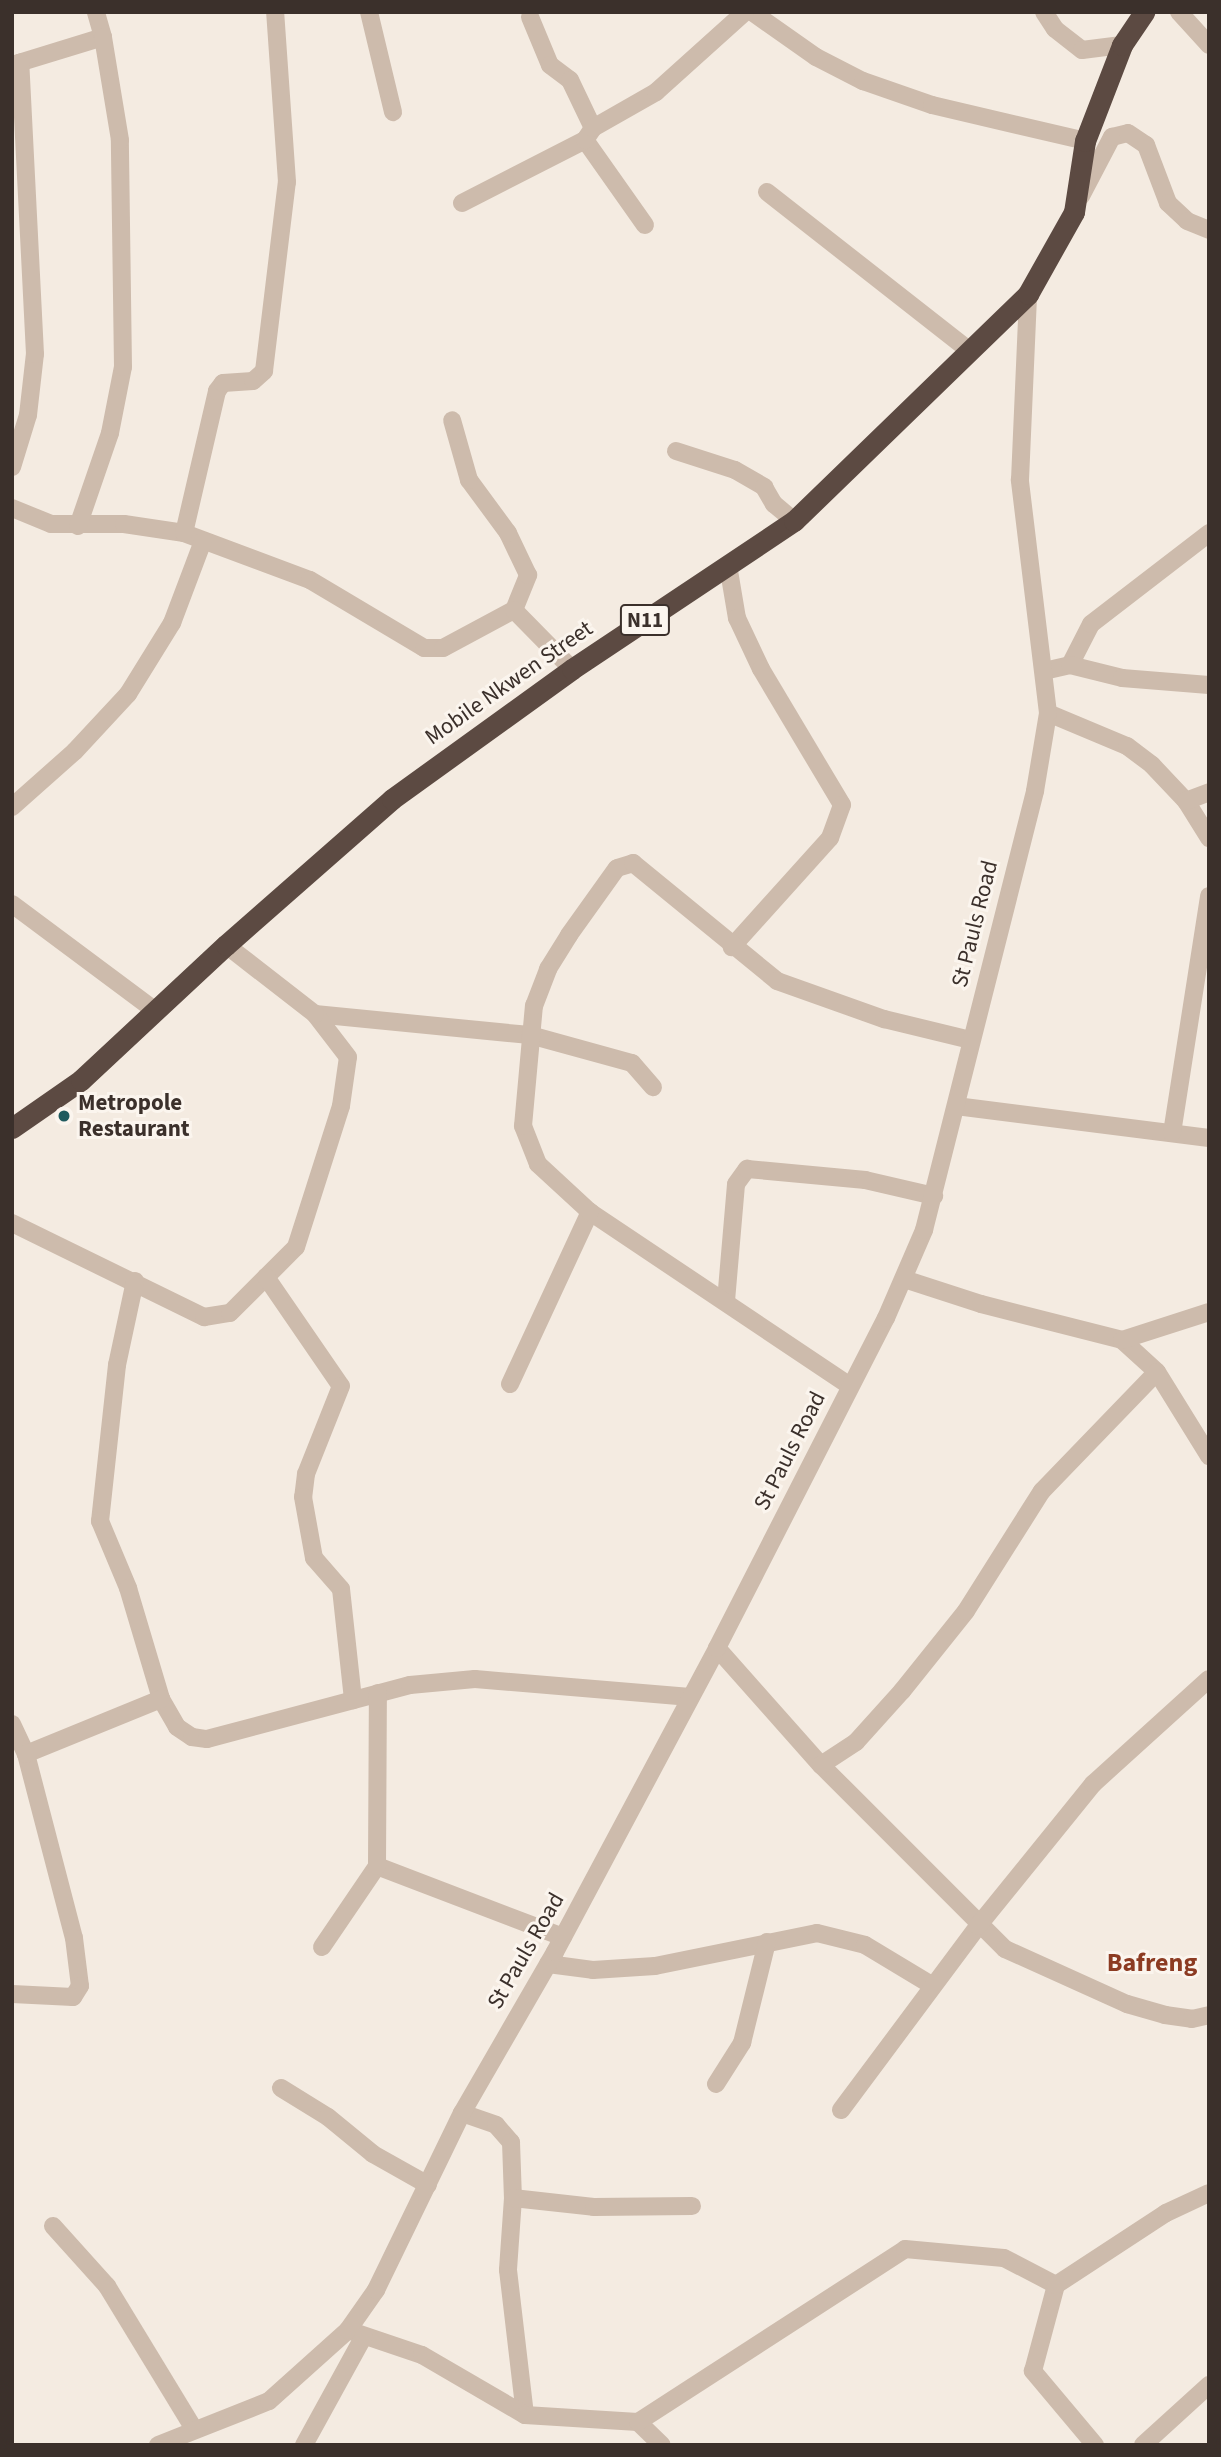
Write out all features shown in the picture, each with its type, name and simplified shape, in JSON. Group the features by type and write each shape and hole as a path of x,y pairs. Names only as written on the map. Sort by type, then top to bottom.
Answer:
{"highway":[{"name":"Mobile Nkwen Street","path":"12,1128 81,1080 226,944 392,799 572,669 794,521 1028,295 1074,212 1085,141 1122,45 1144,12"}],"street":[{"path":"78,526 110,433 123,366 120,140 103,37 96,12"},
{"path":"184,533 217,391 223,383 253,381 264,371 287,182 275,12"},
{"path":"369,12 393,112"},
{"path":"463,202 589,134 656,92 745,12"},
{"path":"752,12 840,72 863,81 932,105 1085,141"},
{"path":"1044,12 1055,29 1082,50 1122,45"},
{"path":"1179,12 1209,45"},
{"path":"530,17 550,65 570,80 589,134 645,225"},
{"path":"12,467 28,415 35,354 16,63 103,37"},
{"path":"1074,212 1112,137 1128,133 1146,145 1168,203 1187,221 1209,230"},
{"path":"767,192 970,352"},
{"name":"St Pauls Road","path":"158,2445 269,2401 356,2333 462,2113 564,1937 717,1648 904,1279 934,1196 1035,791 1048,713 1020,480 1028,295"},
{"path":"12,508 51,524 124,524 184,533 310,580 424,648 443,648 514,610 528,575 508,533 469,480 452,420"},
{"path":"676,452 744,476 764,487 774,504 794,521"},
{"path":"1070,665 1091,624 1209,533"},
{"path":"12,807 75,751 128,694 172,623 203,541"},
{"path":"728,565 737,618 761,669 842,805 830,838 732,947"},
{"path":"514,610 572,669"},
{"path":"1044,671 1070,665 1122,678 1209,685"},
{"path":"1048,713 1127,746 1152,765 1186,801 1209,838"},
{"path":"1186,801 1209,792"},
{"path":"850,1386 590,1212 538,1164 523,1126 534,1006 548,969 617,868 633,863 732,947 777,981 810,995 971,1040"},
{"path":"1172,1133 1209,896"},
{"path":"12,904 154,1010"},
{"path":"12,1223 48,1244 135,1281 204,1317 218,1317 230,1313 296,1247 303,1233 341,1105 348,1057 315,1014 226,944"},
{"path":"315,1014 530,1035 632,1063 653,1087"},
{"path":"956,1106 1209,1138"},
{"path":"726,1301 736,1184 747,1169 865,1180 934,1196"},
{"path":"510,1384 590,1212"},
{"path":"266,1277 341,1386 306,1474 303,1497 314,1558 341,1589 353,1700"},
{"path":"904,1279 981,1304 1122,1340 1157,1372 1209,1457"},
{"path":"135,1281 117,1365 100,1521 128,1588 161,1699 177,1727 192,1737 207,1739 378,1693 475,1679 690,1697"},
{"path":"1122,1340 1209,1312"},
{"path":"821,1765 856,1742 902,1690 960,1619 1042,1490 1157,1372"},
{"path":"717,1648 821,1765 948,1889 978,1926 1005,1949 1084,1988 1165,2015 1192,2019 1209,2015"},
{"path":"841,2110 978,1926 1093,1784 1209,1679"},
{"path":"322,1947 377,1866 378,1693"},
{"path":"26,1754 161,1699"},
{"path":"12,1724 26,1754 74,1938 80,1986 73,1997 12,1994"},
{"path":"377,1866 564,1937"},
{"path":"548,1964 593,1970 655,1966 817,1933 841,1935 933,1986"},
{"path":"716,2084 742,2043 767,1942"},
{"path":"281,2088 328,2117 373,2154 428,2185"},
{"path":"462,2113 496,2125 511,2142 513,2198 508,2270 525,2415"},
{"path":"1095,2445 1033,2371 1056,2284 1166,2213 1209,2193"},
{"path":"513,2198 594,2207 692,2206"},
{"path":"53,2226 107,2286 194,2429"},
{"path":"304,2445 356,2333 422,2355 525,2415 638,2422 905,2249 1004,2258 1056,2284"},
{"path":"1143,2445 1209,2385"},
{"path":"638,2422 662,2445"}],"place":[{"name":"Metropole Restaurant","path":"64,1116"}],"district":[{"name":"Bafreng","path":"1152,1963"}]}
